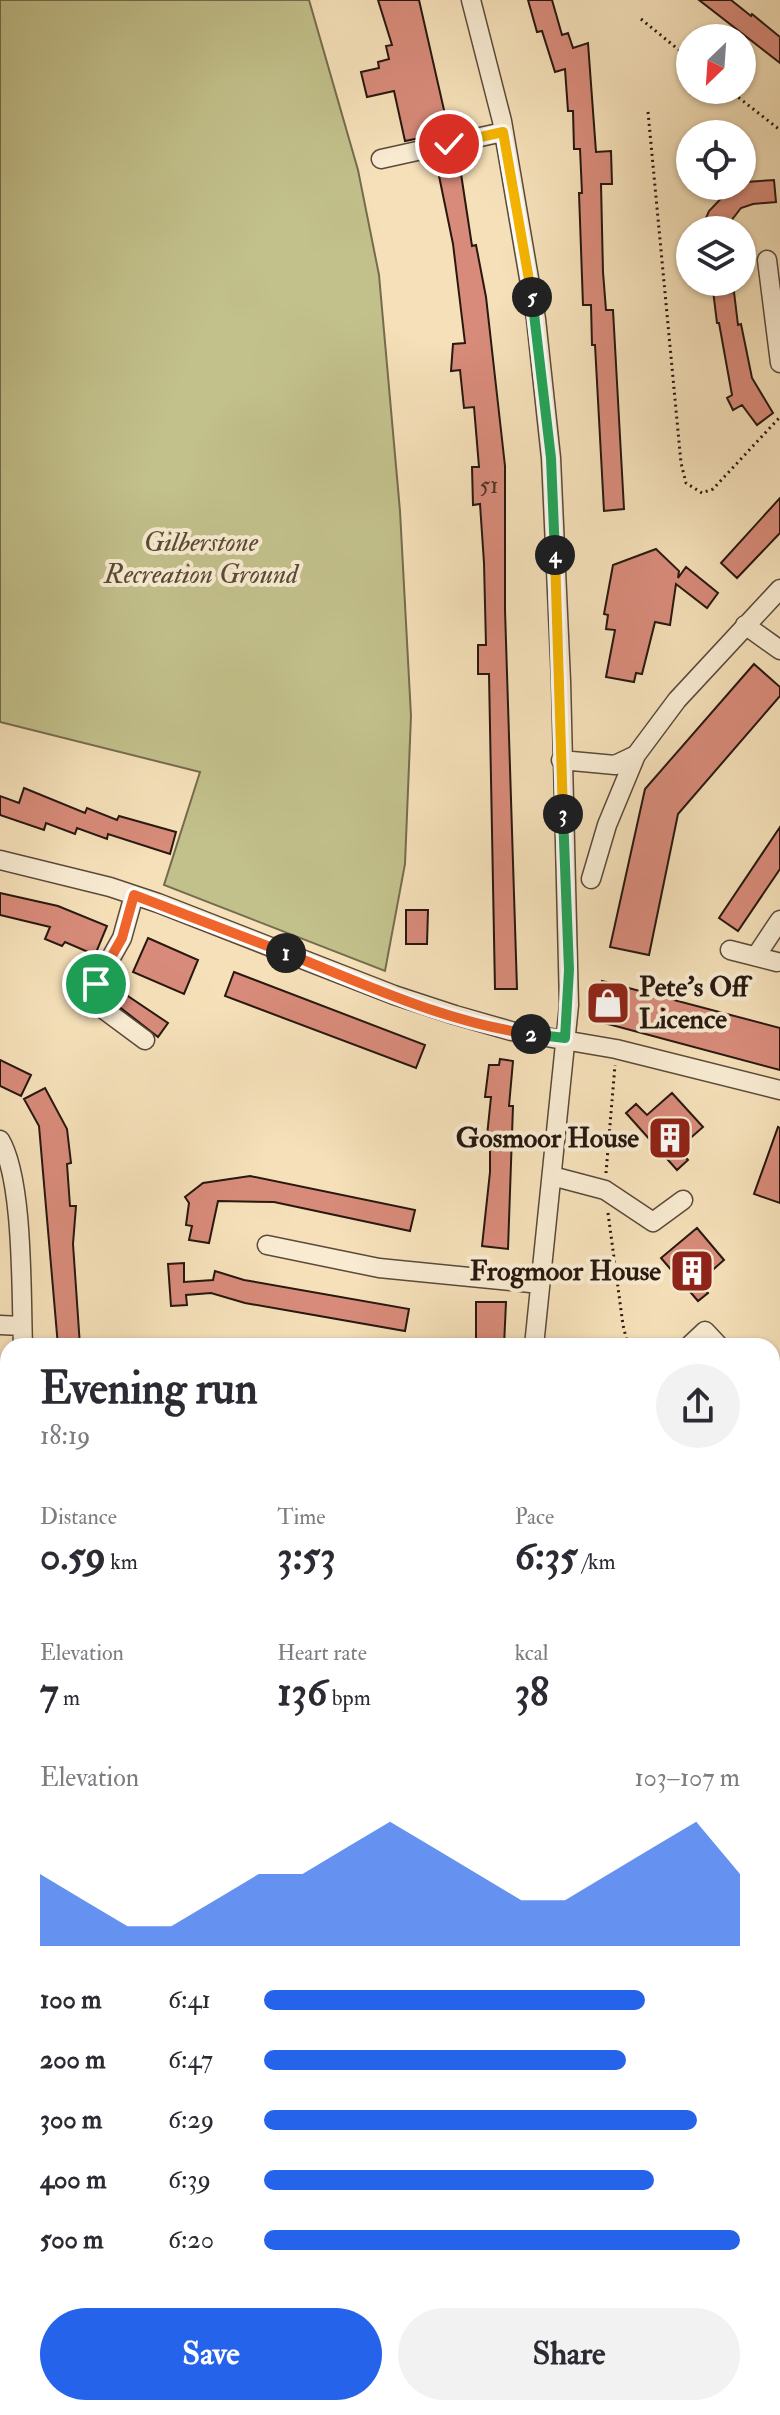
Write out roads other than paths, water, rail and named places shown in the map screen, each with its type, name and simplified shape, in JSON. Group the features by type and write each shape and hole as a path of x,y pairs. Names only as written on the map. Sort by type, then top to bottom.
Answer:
{"street":[{"path":"471,0 503,132 536,319 551,458 569,970 535,1338"},
{"path":"381,159 503,132"},
{"path":"767,260 780,363"},
{"path":"591,879 607,825 636,755 677,700 780,589"},
{"path":"745,625 780,650"},
{"path":"561,760 615,765 636,755"},
{"path":"0,860 134,895 394,995 511,1031 565,1038 780,1090"},
{"path":"134,895 122,938 90,995 91,1000 145,1040"},
{"path":"756,956 780,920"},
{"path":"730,950 777,962"},
{"path":"0,1140 6,1150 16,1194 23,1338"},
{"path":"552,1176 605,1190 653,1222 683,1200"},
{"path":"267,1245 379,1268 540,1284"},
{"path":"0,1325 22,1326"}],"place":[{"name":"Pete's Off Licence","path":"608,1003"},
{"name":"Gosmoor House","path":"670,1138"},
{"name":"Frogmoor House","path":"692,1271"}],"park label":[{"name":"Gilberstone Recreation Ground","path":"201,558"}]}
